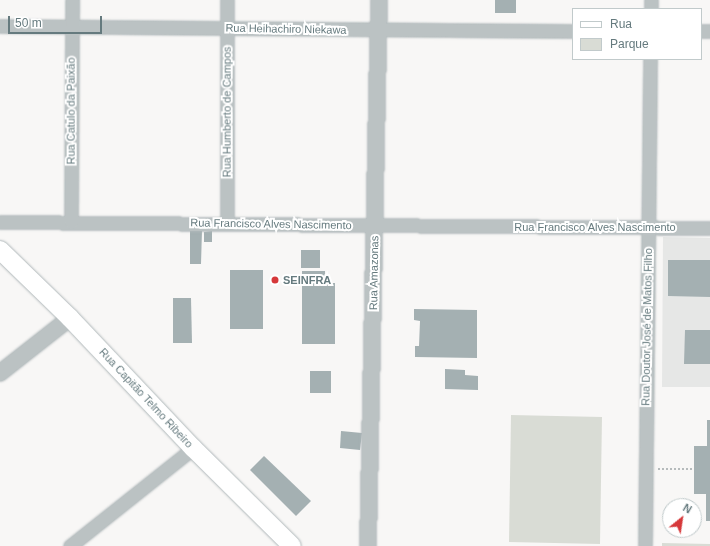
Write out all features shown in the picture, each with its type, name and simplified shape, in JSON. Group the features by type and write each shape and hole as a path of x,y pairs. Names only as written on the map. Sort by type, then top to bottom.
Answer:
{"main road":[{"name":"Rua Capitão Telmo Ribeiro","path":"0,250 70,318 192,448 292,546"}],"street":[{"name":"Rua Catulo da Paixão","path":"71,222 72,0"},
{"name":"Rua Humberto de Campos","path":"227,0 227,224"},
{"name":"Rua Amazonas","path":"368,546 379,0"},
{"name":"Rua Heihachiro Niekawa","path":"0,26 572,31"},
{"name":"Rua Doutor José de Matos Filho","path":"645,546 650,60"},
{"name":"Rua Francisco Alves Nascimento","path":"0,222 710,228"},
{"path":"1,371 70,318"},
{"path":"70,546 192,448"}],"path":[{"path":"646,469 694,469"}],"shaded area":[{"path":"663,237 710,238 710,387 662,387"}],"green space":[{"path":"511,415 602,417 600,544 509,542"},
{"path":"662,543 710,544 710,546 662,546"}],"building":[{"path":"495,0 516,0 516,13 495,13"},
{"path":"190,230 202,230 201,264 190,264"},
{"path":"212,231 212,242 204,242 204,232"},
{"path":"301,250 320,250 320,268 301,268"},
{"path":"668,260 710,260 710,297 668,296"},
{"path":"230,270 263,270 263,329 230,329"},
{"path":"302,271 325,271 325,283 335,283 335,344 302,344"},
{"path":"173,298 191,298 192,343 173,343"},
{"path":"414,309 477,310 477,358 415,357 415,346 419,346 420,321 414,320"},
{"path":"685,330 710,330 710,364 684,364"},
{"path":"445,369 465,370 465,375 478,376 478,390 445,389"},
{"path":"310,371 331,371 331,393 310,393"},
{"path":"707,420 710,420 710,521 706,521 706,494 694,494 694,446 707,446"},
{"path":"341,431 362,433 360,450 340,448"},
{"path":"264,456 311,501 296,516 250,470"}],"place":[{"name":"SEINFRA","path":"275,280"}]}
